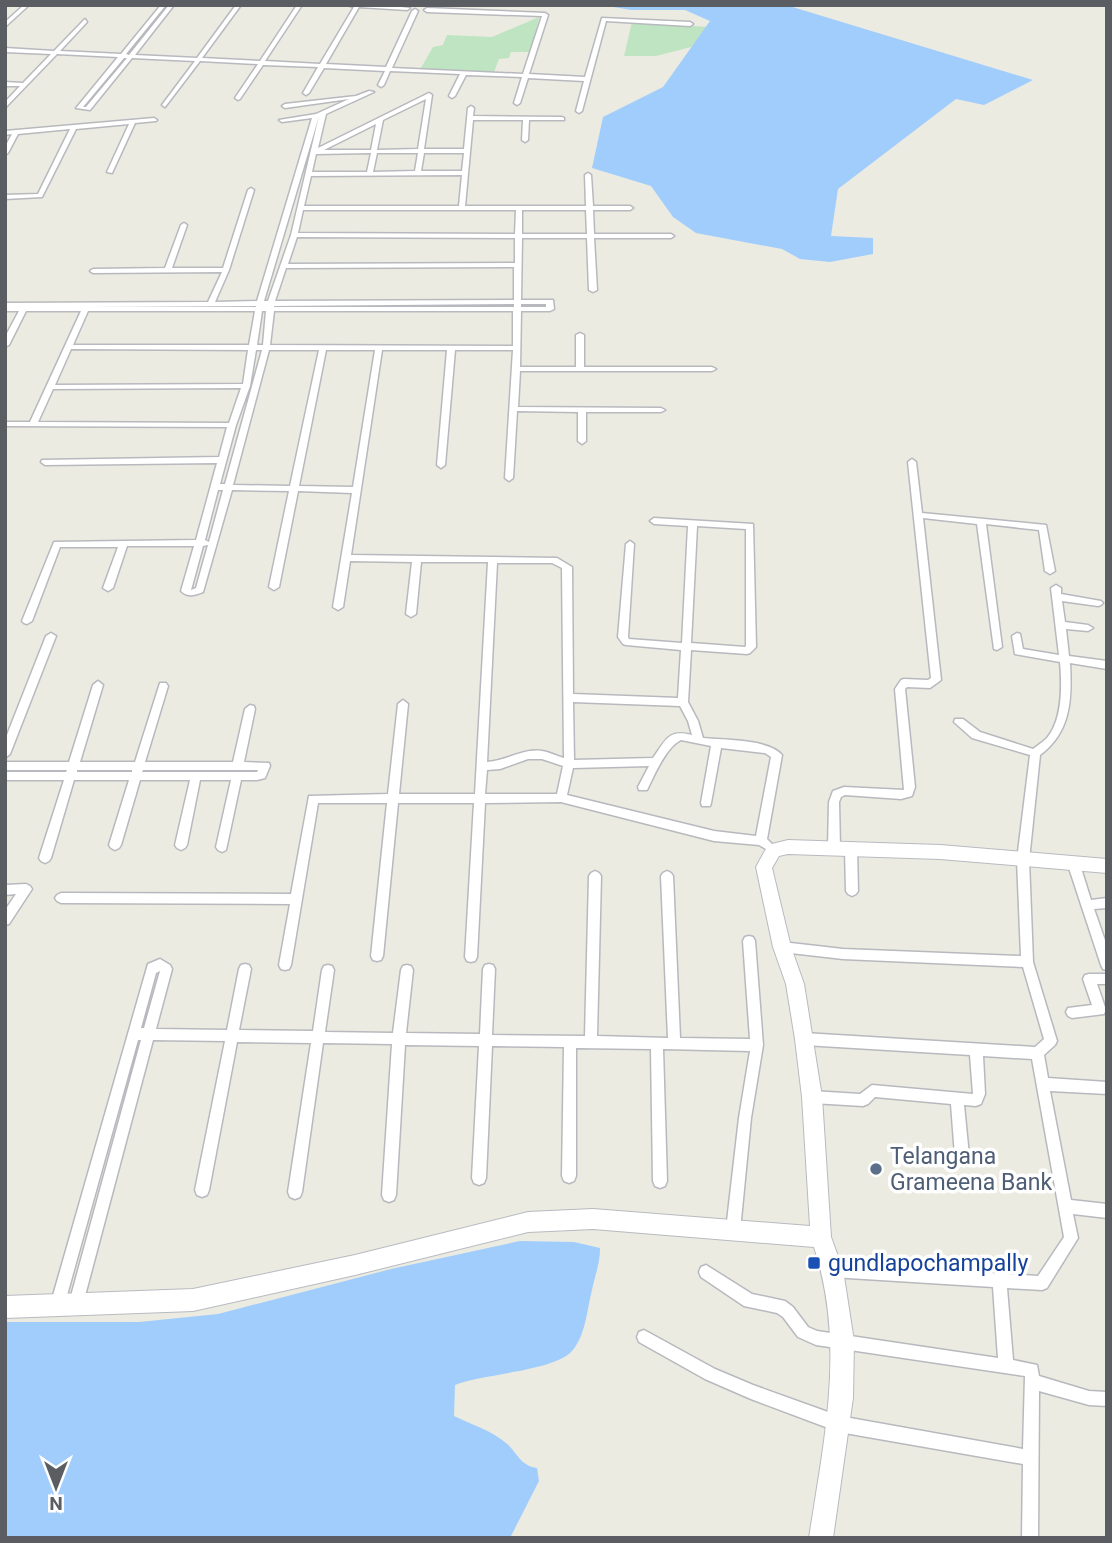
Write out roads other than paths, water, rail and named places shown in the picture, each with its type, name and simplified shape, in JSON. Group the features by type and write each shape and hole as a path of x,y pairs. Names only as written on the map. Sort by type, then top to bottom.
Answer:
{"main road":[{"path":"821,1538 839,1424 843,1341 832,1270 821,1237 812,1097 795,984 782,947 764,867 768,845 780,848 940,852 1107,866"},
{"path":"5,1307 192,1300 355,1265 528,1222 593,1219 821,1237"}],"street":[{"path":"5,25 27,5"},
{"path":"164,5 79,108 88,109 172,5"},
{"path":"165,105 239,5"},
{"path":"238,98 300,5"},
{"path":"349,5 407,6 415,11 429,7 545,15 517,103"},
{"path":"306,93 358,5"},
{"path":"381,85 415,11"},
{"path":"579,111 604,19 690,24"},
{"path":"5,106 85,21"},
{"path":"5,50 587,79"},
{"path":"453,96 464,72"},
{"path":"5,84 25,85"},
{"path":"285,106 354,97 371,92"},
{"path":"314,152 429,95 418,173"},
{"path":"282,120 319,114 354,97"},
{"path":"462,208 471,108"},
{"path":"319,114 309,174 285,266 271,305 266,348 200,590 191,593 186,591 232,425 246,386 259,305 319,114"},
{"path":"470,118 562,119"},
{"path":"370,173 380,119"},
{"path":"525,140 526,119"},
{"path":"5,133 154,120"},
{"path":"110,172 133,122"},
{"path":"5,197 40,196 74,127"},
{"path":"5,153 16,132"},
{"path":"314,152 468,151"},
{"path":"309,174 466,173"},
{"path":"588,175 593,290"},
{"path":"211,303 226,270 251,190"},
{"path":"300,208 630,208"},
{"path":"509,478 516,369 519,208"},
{"path":"167,270 184,225"},
{"path":"293,235 671,236"},
{"path":"285,266 518,265"},
{"path":"93,271 226,270"},
{"path":"5,307 211,303 259,305"},
{"path":"5,307 518,305"},
{"path":"33,424 86,308"},
{"path":"5,345 24,309"},
{"path":"580,335 580,368"},
{"path":"68,347 515,348"},
{"path":"441,465 451,347"},
{"path":"274,587 323,348"},
{"path":"338,607 379,348"},
{"path":"516,369 712,369"},
{"path":"50,387 246,386"},
{"path":"514,409 661,410"},
{"path":"582,410 582,441"},
{"path":"5,424 232,425"},
{"path":"45,462 222,460"},
{"path":"852,891 834,802 837,794 844,791 901,795 908,793 910,787 900,689 904,683 930,684 936,680 912,462"},
{"path":"215,487 356,490"},
{"path":"918,515 1043,527 1050,570"},
{"path":"630,544 623,637 632,644 747,651 752,643 750,526 654,520"},
{"path":"981,521 998,647"},
{"path":"693,522 683,702 699,741"},
{"path":"27,621 57,544 212,543"},
{"path":"108,588 123,545"},
{"path":"345,558 554,560 567,567 569,764 561,798"},
{"path":"411,614 417,558"},
{"path":"471,957 493,559"},
{"path":"804,1039 1037,1053 1051,1041 1027,962 1023,860 1035,753 1051,740 1065,707 1064,661 1057,593 1098,603"},
{"path":"1061,625 1088,628"},
{"path":"5,754 51,636"},
{"path":"1017,636 1018,652 1064,661 1107,665"},
{"path":"45,858 97,685"},
{"path":"115,845 163,686"},
{"path":"568,698 683,702"},
{"path":"377,956 403,704"},
{"path":"222,846 250,709"},
{"path":"959,722 976,735 1035,753"},
{"path":"285,965 313,799 561,798 714,836 768,845 777,755 767,749 675,737 656,762 643,787"},
{"path":"706,803 717,743"},
{"path":"481,766 500,765 528,755 542,755 569,764 656,762"},
{"path":"5,766 70,771 237,770"},
{"path":"137,771 196,776 237,770"},
{"path":"5,776 70,771"},
{"path":"181,845 196,776"},
{"path":"1074,865 1107,965"},
{"path":"591,1041 595,876"},
{"path":"667,876 674,1044"},
{"path":"5,890 26,889 5,920"},
{"path":"61,898 295,899"},
{"path":"1087,905 1107,903"},
{"path":"733,1230 757,1045 749,941"},
{"path":"782,947 843,954 1027,962"},
{"path":"160,964 166,968 148,1034 66,1306 150,973 152,968 160,964"},
{"path":"480,1178 489,968"},
{"path":"202,1190 245,969"},
{"path":"295,1192 328,970"},
{"path":"388,1195 399,1038 407,970"},
{"path":"1072,1012 1100,1010 1089,979 1107,979"},
{"path":"134,1034 757,1045"},
{"path":"569,1176 570,1041"},
{"path":"657,1044 660,1181"},
{"path":"812,1097 863,1100 872,1091 957,1100 979,1098 976,1050"},
{"path":"832,1270 1042,1283 1071,1238 1037,1053"},
{"path":"1042,1083 1107,1088"},
{"path":"957,1100 962,1156"},
{"path":"1065,1206 1107,1211"},
{"path":"706,1272 749,1301 780,1306 803,1332 816,1338 1006,1364 1032,1370 1034,1382 1030,1538"},
{"path":"999,1280 1006,1364"},
{"path":"644,1337 710,1374 839,1424 1032,1458"},
{"path":"1034,1382 1089,1398 1107,1399"}],"water":[{"path":"602,5 786,5 1033,80 984,105 956,99 838,189 831,236 873,238 873,254 830,262 800,259 782,249 696,233 673,217 651,186 592,168 603,117 663,87 710,21 685,10 631,10"},
{"path":"520,1241 574,1242 600,1248 585,1322 577,1345 572,1351 563,1358 534,1368 455,1385 454,1416 494,1435 510,1447 523,1462 537,1468 539,1481 510,1538 5,1538 5,1322 139,1322 218,1314 391,1269"}],"place":[{"name":"Telangana Grameena Bank","path":"876,1169"},
{"name":"gundlapochampally","path":"814,1263"}]}
